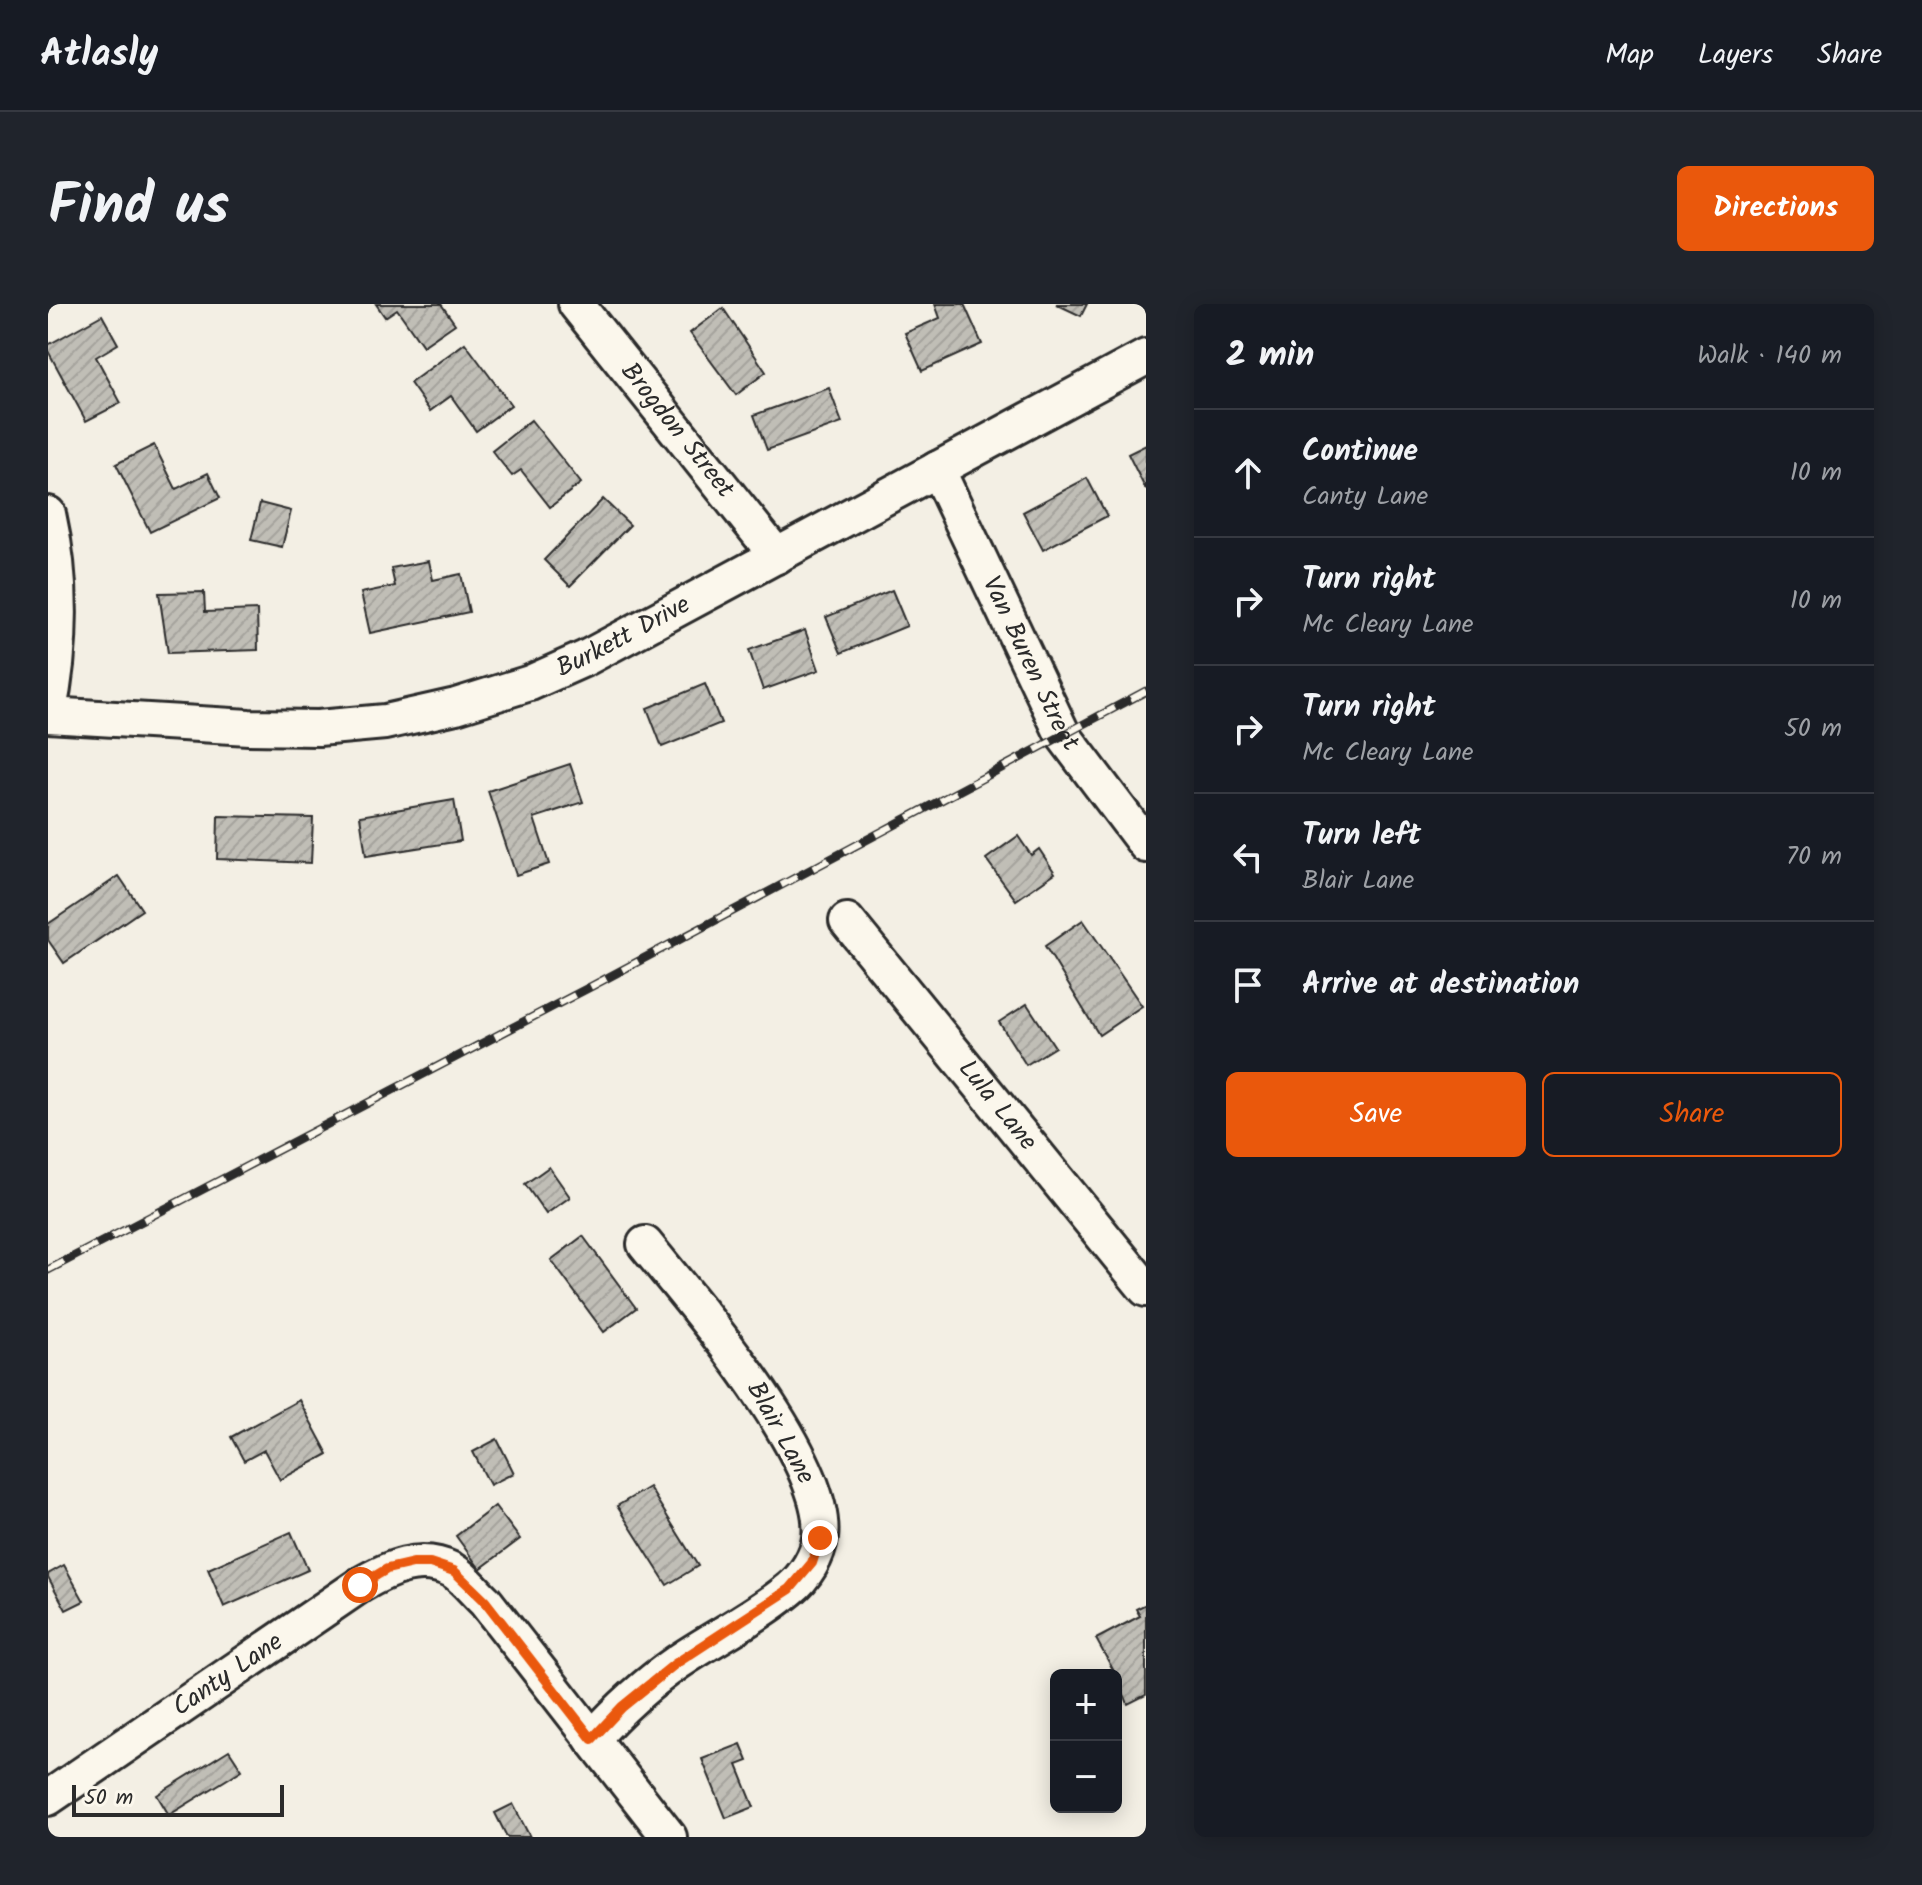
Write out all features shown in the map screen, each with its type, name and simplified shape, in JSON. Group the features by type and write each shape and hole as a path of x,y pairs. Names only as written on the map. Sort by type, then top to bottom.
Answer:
{"street":[{"name":"Brogdon Street","path":"576,304 777,556"},
{"name":"Burkett Drive","path":"48,715 318,728 399,719 456,706 530,683 586,658 1146,357"},
{"name":"Van Buren Street","path":"937,469 1063,735 1146,845"},
{"path":"48,514 57,570 60,627 57,673 48,715"},
{"name":"Lula Lane","path":"847,921 1146,1289"},
{"name":"Blair Lane","path":"592,1739 622,1707 675,1664 790,1589 812,1563 820,1538 818,1507 812,1488 801,1462 760,1391 645,1244"},
{"name":"Canty Lane","path":"48,1798 360,1585 387,1569 413,1563 430,1563 454,1571 485,1601 592,1739"},
{"path":"592,1739 669,1837"}],"building":[{"path":"376,304 441,304 455,324 423,346 397,309 385,317"},
{"path":"935,304 964,304 982,344 922,371 905,333 940,318"},
{"path":"1056,304 1087,304 1081,316"},
{"path":"723,308 766,372 736,395 690,333"},
{"path":"102,315 118,344 96,357 121,403 86,421 48,351 48,345"},
{"path":"465,343 511,405 476,431 451,396 430,411 410,383"},
{"path":"829,388 842,423 767,450 754,415"},
{"path":"531,420 581,483 550,507 521,470 512,476 492,451"},
{"path":"154,445 176,489 208,473 220,498 150,532 116,464"},
{"path":"1146,445 1146,490 1128,454"},
{"path":"1087,478 1107,516 1043,550 1023,512"},
{"path":"603,499 630,525 570,586 544,560"},
{"path":"260,503 291,511 282,547 251,540"},
{"path":"429,561 433,580 461,574 469,612 370,633 361,593 395,586 391,568"},
{"path":"892,590 907,626 841,653 826,617"},
{"path":"204,592 205,612 257,610 258,650 168,653 159,593"},
{"path":"805,630 819,670 763,690 749,650"},
{"path":"705,684 721,723 662,747 647,708"},
{"path":"570,764 583,802 534,818 549,864 516,875 488,791"},
{"path":"454,800 461,841 366,856 360,816"},
{"path":"218,816 313,818 311,863 217,859"},
{"path":"1018,836 1031,855 1039,849 1055,873 1016,900 986,859"},
{"path":"119,876 142,910 64,963 48,940 48,924"},
{"path":"1083,920 1142,1006 1099,1035 1045,946"},
{"path":"1027,1004 1055,1047 1026,1065 999,1022"},
{"path":"549,1167 570,1197 546,1214 525,1184"},
{"path":"583,1236 636,1308 604,1332 551,1260"},
{"path":"299,1400 328,1454 280,1480 264,1450 244,1461 231,1437"},
{"path":"497,1439 514,1473 490,1485 473,1452"},
{"path":"649,1487 698,1566 667,1585 617,1506"},
{"path":"495,1506 520,1539 480,1569 456,1536"},
{"path":"291,1532 308,1570 224,1607 208,1569"},
{"path":"64,1565 84,1601 66,1610 48,1577"},
{"path":"1146,1604 1146,1695 1128,1704 1122,1690 1122,1669 1113,1669 1096,1639 1140,1616 1136,1609"},
{"path":"741,1744 748,1761 737,1765 754,1807 726,1818 702,1759"},
{"path":"229,1750 242,1770 169,1815 157,1795"},
{"path":"513,1804 530,1837 507,1837 495,1813"}],"railway":[{"path":"48,1270 592,986 1146,691"}],"route":[{"path":"360,1585 387,1569 413,1563 430,1563 454,1571 485,1601 592,1739 622,1707 675,1664 790,1589 812,1563 820,1538"}]}
